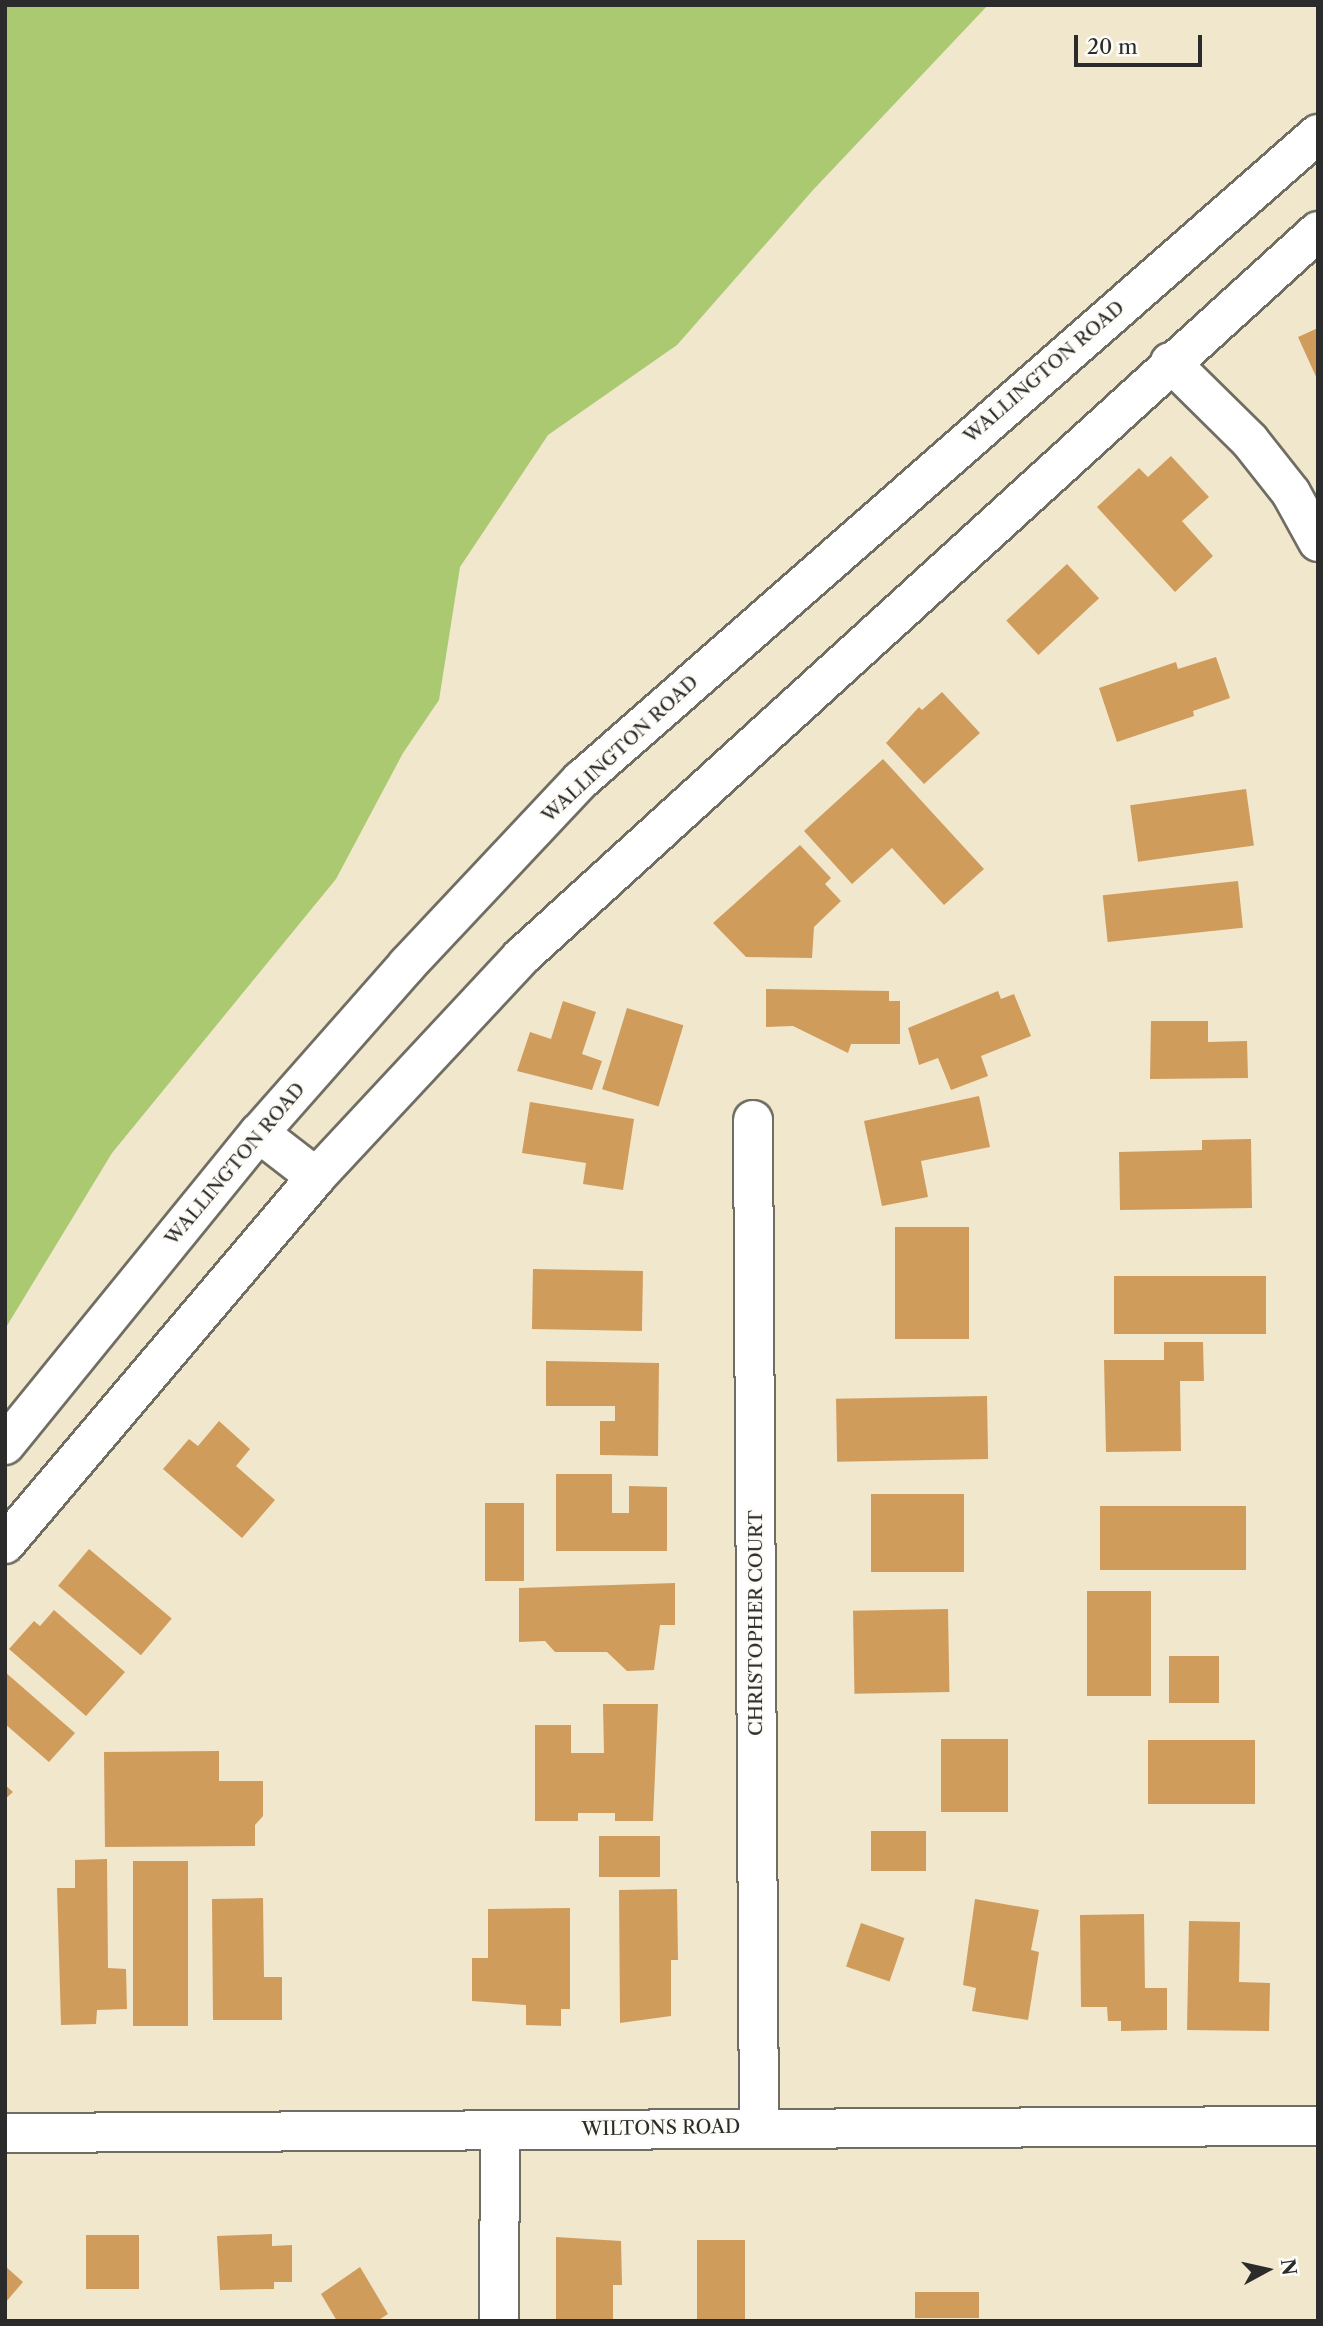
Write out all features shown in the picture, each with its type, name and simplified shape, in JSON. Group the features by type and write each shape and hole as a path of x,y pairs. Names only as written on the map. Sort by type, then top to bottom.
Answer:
{"street":[{"name":"WALLINGTON ROAD","path":"5,1445 259,1133 407,965 581,780 1318,134"},
{"path":"5,1544 316,1177 521,957 1170,362 1318,231"},
{"path":"1170,362 1250,441 1291,493 1318,542"},
{"name":"CHRISTOPHER COURT","path":"753,1120 760,2126"},
{"path":"259,1133 316,1177"},
{"name":"WILTONS ROAD","path":"5,2133 500,2132 760,2126 1318,2126"},
{"path":"499,2321 500,2132"}],"green space":[{"path":"5,5 988,5 813,190 677,345 548,435 460,567 439,700 403,753 336,879 112,1153 5,1329"}],"building":[{"path":"1318,328 1318,381 1298,337"},
{"path":"1171,456 1209,497 1182,521 1213,556 1175,592 1097,507 1139,468 1148,477"},
{"path":"1067,564 1099,598 1038,655 1006,621"},
{"path":"1216,657 1230,698 1193,711 1194,716 1117,742 1099,688 1176,662 1178,669"},
{"path":"942,692 980,733 924,784 886,743 919,707 922,710"},
{"path":"883,759 984,869 944,905 892,848 852,884 804,831"},
{"path":"1246,789 1254,845 1138,862 1130,805"},
{"path":"800,845 831,878 825,884 841,901 814,927 812,958 746,957 713,923"},
{"path":"1238,881 1243,928 1108,942 1103,895"},
{"path":"766,989 889,991 889,1001 900,1001 900,1044 851,1044 848,1053 793,1026 766,1027"},
{"path":"998,991 1001,999 1014,994 1031,1036 981,1056 988,1076 951,1090 938,1058 919,1065 908,1028"},
{"path":"563,1001 596,1012 582,1054 602,1061 592,1090 517,1071 530,1032 551,1039"},
{"path":"627,1008 683,1025 659,1107 602,1089"},
{"path":"1151,1021 1208,1021 1208,1042 1247,1041 1248,1078 1150,1079"},
{"path":"979,1096 990,1147 921,1161 928,1197 882,1206 864,1121"},
{"path":"530,1102 634,1119 623,1190 583,1184 586,1163 522,1153"},
{"path":"1251,1139 1252,1208 1120,1210 1119,1152 1202,1150 1202,1140"},
{"path":"895,1227 969,1227 969,1339 895,1339"},
{"path":"533,1269 643,1271 642,1331 532,1329"},
{"path":"1114,1276 1266,1276 1266,1334 1114,1334"},
{"path":"1164,1342 1203,1342 1204,1381 1180,1381 1181,1451 1106,1452 1104,1360 1164,1360"},
{"path":"546,1361 659,1363 658,1456 600,1455 600,1421 615,1421 615,1406 546,1406"},
{"path":"987,1396 988,1459 837,1462 836,1399"},
{"path":"219,1421 250,1449 236,1466 275,1500 242,1538 163,1469 189,1439 198,1446"},
{"path":"556,1474 612,1474 612,1513 629,1513 629,1486 667,1487 667,1551 556,1551"},
{"path":"871,1494 964,1494 964,1572 871,1572"},
{"path":"485,1503 524,1503 524,1581 485,1581"},
{"path":"1100,1506 1246,1506 1246,1570 1100,1570"},
{"path":"89,1549 172,1618 141,1655 58,1586"},
{"path":"675,1583 675,1625 660,1625 654,1670 627,1671 607,1652 555,1652 545,1641 519,1642 519,1588"},
{"path":"1087,1591 1151,1591 1151,1696 1087,1696"},
{"path":"948,1609 949,1692 854,1694 853,1611"},
{"path":"54,1610 125,1672 86,1716 9,1649 34,1621 40,1626"},
{"path":"1169,1656 1219,1656 1219,1703 1169,1703"},
{"path":"5,1672 75,1733 49,1762 5,1724"},
{"path":"603,1704 658,1704 653,1821 615,1821 615,1813 578,1813 578,1821 535,1821 535,1725 571,1725 571,1753 604,1753"},
{"path":"941,1739 1008,1739 1008,1812 941,1812"},
{"path":"1148,1740 1255,1740 1255,1804 1148,1804"},
{"path":"219,1751 219,1781 263,1781 263,1816 255,1825 255,1846 105,1847 104,1752"},
{"path":"5,1785 13,1792 5,1799"},
{"path":"871,1831 926,1831 926,1871 871,1871"},
{"path":"599,1836 660,1836 660,1877 599,1877"},
{"path":"107,1859 108,1968 126,1969 127,2009 97,2010 96,2024 61,2025 57,1888 75,1888 75,1860"},
{"path":"133,1861 188,1861 188,2026 133,2026"},
{"path":"677,1889 678,1960 671,1960 671,2016 620,2023 619,1890"},
{"path":"263,1898 264,1977 282,1977 282,2020 213,2020 212,1899"},
{"path":"975,1899 1039,1910 1031,1950 1039,1952 1028,2020 972,2011 976,1988 963,1985"},
{"path":"570,1908 570,2009 561,2009 561,2026 526,2025 526,2005 472,2001 472,1958 488,1958 488,1909"},
{"path":"1144,1914 1145,1988 1167,1988 1167,2030 1121,2031 1121,2021 1108,2021 1107,2007 1081,2007 1080,1915"},
{"path":"1189,1921 1240,1922 1239,1982 1270,1983 1269,2031 1187,2030"},
{"path":"861,1923 904,1938 890,1981 846,1966"},
{"path":"272,2234 272,2246 292,2245 292,2282 274,2282 274,2289 220,2290 217,2236"},
{"path":"86,2235 139,2235 139,2289 86,2289"},
{"path":"556,2237 621,2241 622,2285 613,2285 613,2321 556,2321"},
{"path":"697,2240 745,2240 745,2321 697,2321"},
{"path":"5,2266 23,2282 5,2303"},
{"path":"360,2267 388,2314 377,2321 337,2321 321,2294"},
{"path":"915,2292 979,2292 979,2318 915,2318"}]}
